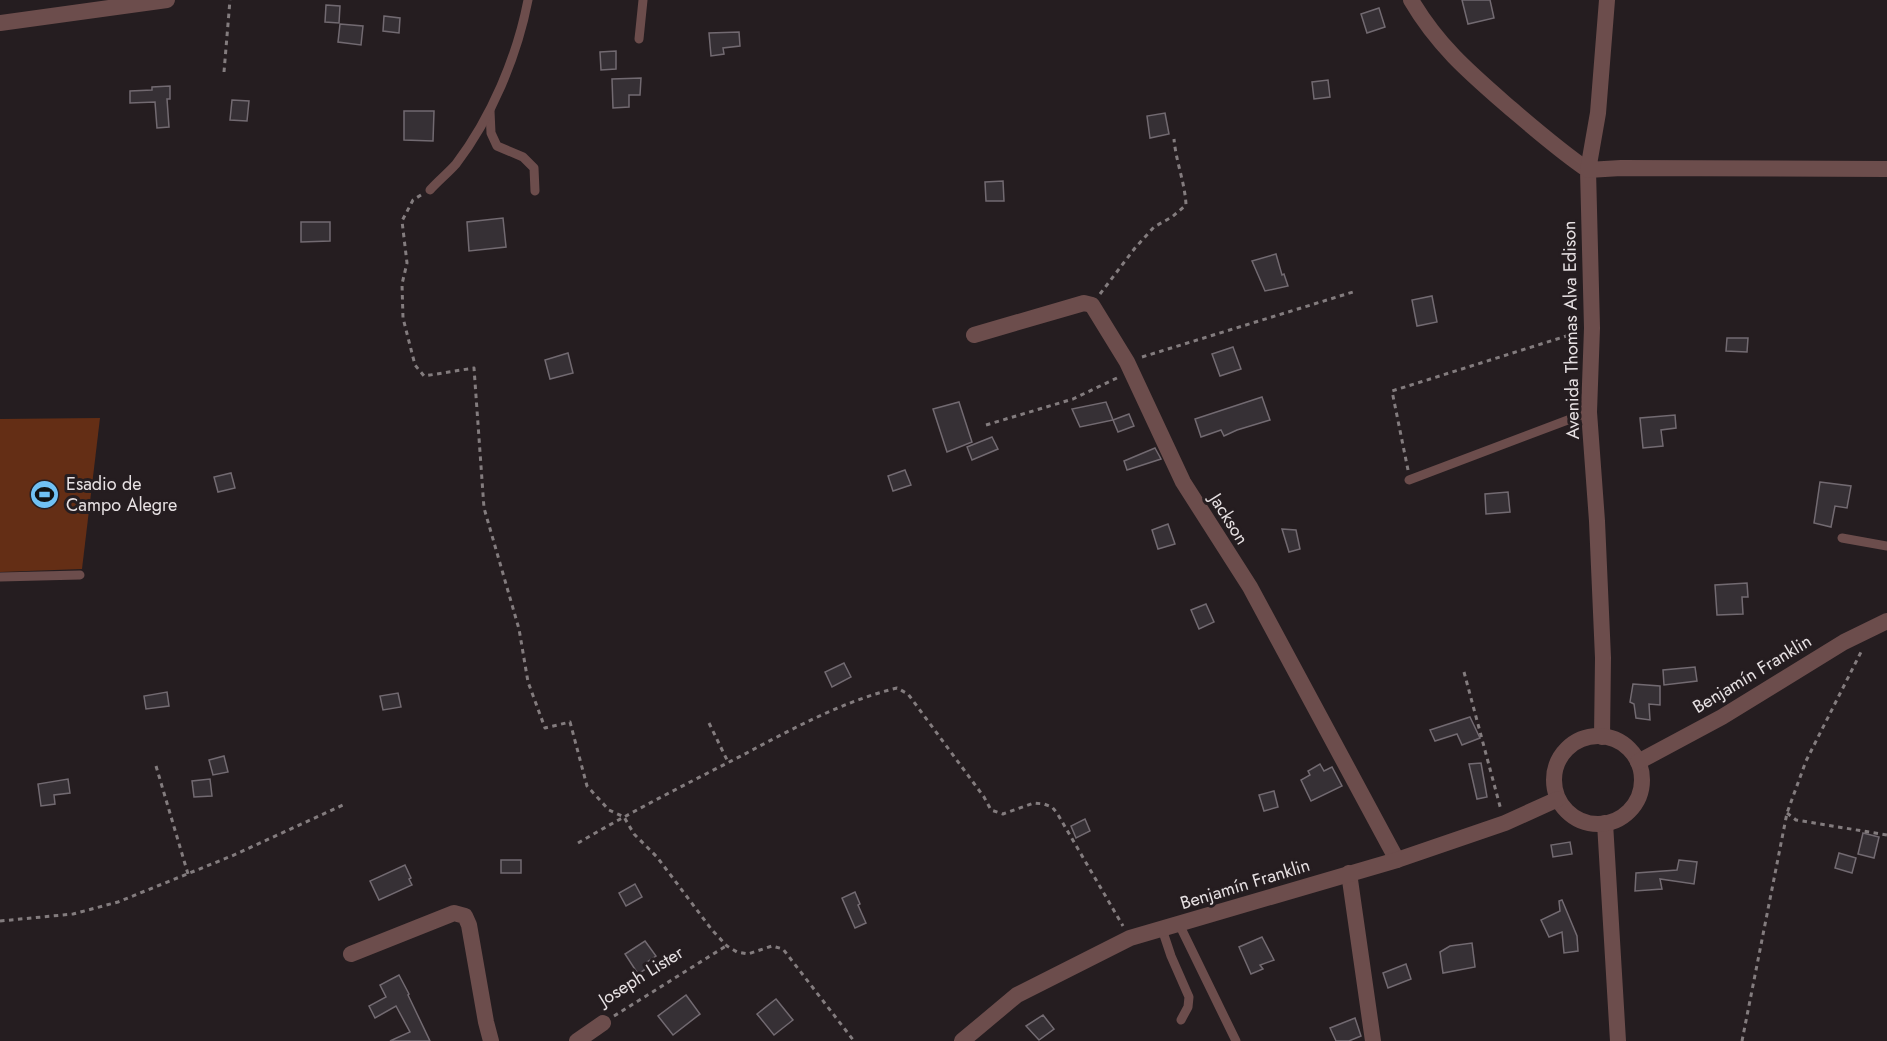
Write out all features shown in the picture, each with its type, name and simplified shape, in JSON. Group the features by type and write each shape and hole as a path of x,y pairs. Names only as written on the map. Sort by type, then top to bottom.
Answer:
{"street":[{"path":"0,22 167,0"},
{"path":"1411,0 1425,24 1452,56 1560,151 1588,170 1621,168 1887,169"},
{"name":"Avenida Thomas Alva Edison","path":"1602,737 1603,658 1597,520 1589,412 1592,328 1588,170 1598,113 1606,0"},
{"path":"974,335 1084,303 1092,305"},
{"name":"Jackson","path":"1092,305 1129,366 1183,482 1250,587 1397,860"},
{"name":"Benjamín Franklin","path":"1638,762 1722,717 1844,642 1883,622"},
{"path":"1590,737 1613,739 1623,744 1638,762 1641,772 1639,795 1626,814 1616,820 1605,824 1582,821 1572,816 1558,799 1554,788 1556,765 1569,747 1579,741 1590,737"},
{"name":"Benjamín Franklin","path":"962,1041 1017,995 1130,938 1397,860 1505,823 1558,799"},
{"path":"1605,824 1618,1041"},
{"path":"1349,873 1372,1041"},
{"path":"351,954 454,913 465,916 470,925 491,1041"},
{"name":"Joseph Lister","path":"578,1041 603,1023"}],"lane":[{"path":"430,190 455,165 480,129 503,83 528,0"},
{"path":"639,39 643,0"},
{"path":"490,109 491,133 497,146 523,157 534,168 535,191"},
{"path":"1409,480 1589,412"},
{"path":"1842,538 1887,546"},
{"path":"0,577 80,575"},
{"path":"1179,924 1236,1041"},
{"path":"1162,929 1189,997 1188,1007 1180,1020"}],"path":[{"path":"224,72 230,0"},
{"path":"1092,305 1155,227 1186,206 1174,139"},
{"path":"430,190 413,201 402,221 407,262 402,284 403,318 415,365 424,376 474,368 484,508 519,629 528,682 545,728 570,722 587,786 609,810 624,817 634,834 657,857 712,930 727,946 737,952 748,954 772,946 783,949 854,1041"},
{"path":"986,425 1073,399 1129,366 1353,292"},
{"path":"1409,480 1392,391 1592,328"},
{"path":"1742,1041 1787,813 1806,761 1849,679 1883,622"},
{"path":"1464,672 1505,823"},
{"path":"578,843 800,725 879,692 897,688 908,694 992,810 1003,814 1034,803 1052,807 1130,938"},
{"path":"709,723 728,762"},
{"path":"156,766 188,874"},
{"path":"0,921 73,914 118,902 234,855 343,805"},
{"path":"1787,813 1796,820 1887,835"},
{"name":"Joseph Lister","path":"603,1023 727,946"}],"shaded area":[{"name":"Esadio de Campo Alegre","path":"100,418 82,569 0,572 0,419"}],"building":[{"path":"1462,0 1490,0 1494,18 1468,24"},
{"path":"326,5 340,6 339,23 325,22"},
{"path":"1379,8 1385,27 1367,33 1361,14"},
{"path":"384,16 400,18 399,33 383,31"},
{"path":"340,24 363,26 361,45 338,42"},
{"path":"739,32 740,46 723,48 724,54 711,56 709,33"},
{"path":"616,51 616,69 601,70 600,52"},
{"path":"641,78 640,95 629,95 629,107 613,108 612,79"},
{"path":"1328,80 1330,97 1314,99 1312,82"},
{"path":"170,86 170,99 167,99 169,127 157,128 155,102 130,103 130,91"},
{"path":"232,100 249,101 247,121 230,120"},
{"path":"404,111 434,111 433,141 404,140"},
{"path":"1165,113 1169,134 1150,138 1147,116"},
{"path":"1003,181 1004,201 986,201 985,182"},
{"path":"503,218 506,247 469,251 467,222"},
{"path":"301,222 330,222 330,241 301,242"},
{"path":"1276,254 1288,286 1265,291 1252,261"},
{"path":"1432,296 1437,322 1417,326 1412,300"},
{"path":"1727,338 1748,338 1747,352 1726,351"},
{"path":"1233,347 1241,369 1220,376 1212,354"},
{"path":"568,353 573,373 550,379 545,360"},
{"path":"1262,397 1270,420 1224,436 1221,430 1201,437 1195,419"},
{"path":"959,402 972,442 947,452 933,409"},
{"path":"1106,402 1113,420 1080,427 1072,409"},
{"path":"1129,414 1134,426 1118,432 1113,420"},
{"path":"1675,415 1676,428 1661,430 1663,446 1643,448 1640,418"},
{"path":"992,437 998,449 972,460 967,447"},
{"path":"1155,448 1161,459 1127,470 1124,461"},
{"path":"905,470 911,485 893,491 888,476"},
{"path":"231,473 235,488 218,492 214,477"},
{"path":"1820,482 1851,486 1847,508 1835,506 1831,527 1814,523"},
{"path":"1508,492 1510,512 1486,514 1485,494"},
{"path":"1168,524 1175,544 1158,549 1152,530"},
{"path":"1282,529 1296,530 1300,549 1289,552"},
{"path":"1747,583 1748,597 1742,597 1743,614 1717,615 1715,585"},
{"path":"1206,604 1214,622 1199,629 1191,610"},
{"path":"844,663 851,677 832,687 825,672"},
{"path":"1695,667 1697,681 1664,685 1663,670"},
{"path":"1633,684 1660,686 1660,705 1649,704 1650,720 1636,718 1634,704 1630,702"},
{"path":"167,692 169,706 146,709 144,696"},
{"path":"398,693 401,707 383,710 380,696"},
{"path":"1470,717 1480,738 1462,745 1457,734 1435,741 1430,730"},
{"path":"224,756 228,772 213,775 209,760"},
{"path":"1481,763 1487,797 1477,799 1469,764"},
{"path":"1320,764 1324,771 1332,767 1342,786 1311,801 1301,780 1310,775 1308,771"},
{"path":"68,779 70,793 54,795 55,804 41,806 38,784"},
{"path":"210,779 212,796 194,797 192,781"},
{"path":"1274,791 1278,807 1264,811 1259,795"},
{"path":"1085,819 1090,831 1076,838 1071,826"},
{"path":"1863,833 1879,837 1874,858 1858,854"},
{"path":"1570,842 1572,854 1553,857 1551,845"},
{"path":"1839,853 1856,858 1852,873 1835,868"},
{"path":"501,860 521,860 521,873 501,873"},
{"path":"1679,860 1697,862 1694,884 1660,879 1662,889 1635,891 1636,873 1677,870"},
{"path":"405,865 412,885 379,900 370,881"},
{"path":"635,884 642,897 626,906 619,893"},
{"path":"855,892 866,923 855,928 842,898"},
{"path":"1562,900 1577,936 1578,951 1564,953 1562,932 1549,937 1541,920 1560,911 1559,901"},
{"path":"1262,937 1274,960 1260,965 1263,969 1251,974 1239,947"},
{"path":"645,941 656,956 647,962 649,967 638,974 625,954"},
{"path":"1472,943 1475,967 1443,973 1440,952 1450,946"},
{"path":"1406,964 1411,979 1388,988 1383,973"},
{"path":"399,975 430,1041 390,1041 410,1032 396,1006 375,1018 369,1006 386,997 380,985"},
{"path":"686,995 700,1014 673,1035 658,1016"},
{"path":"776,999 793,1020 774,1035 757,1014"},
{"path":"1043,1015 1054,1029 1039,1040 1026,1026"},
{"path":"1355,1018 1361,1036 1349,1041 1336,1041 1330,1028"}],"place":[{"name":"Esadio de Campo Alegre","path":"45,494"}]}
